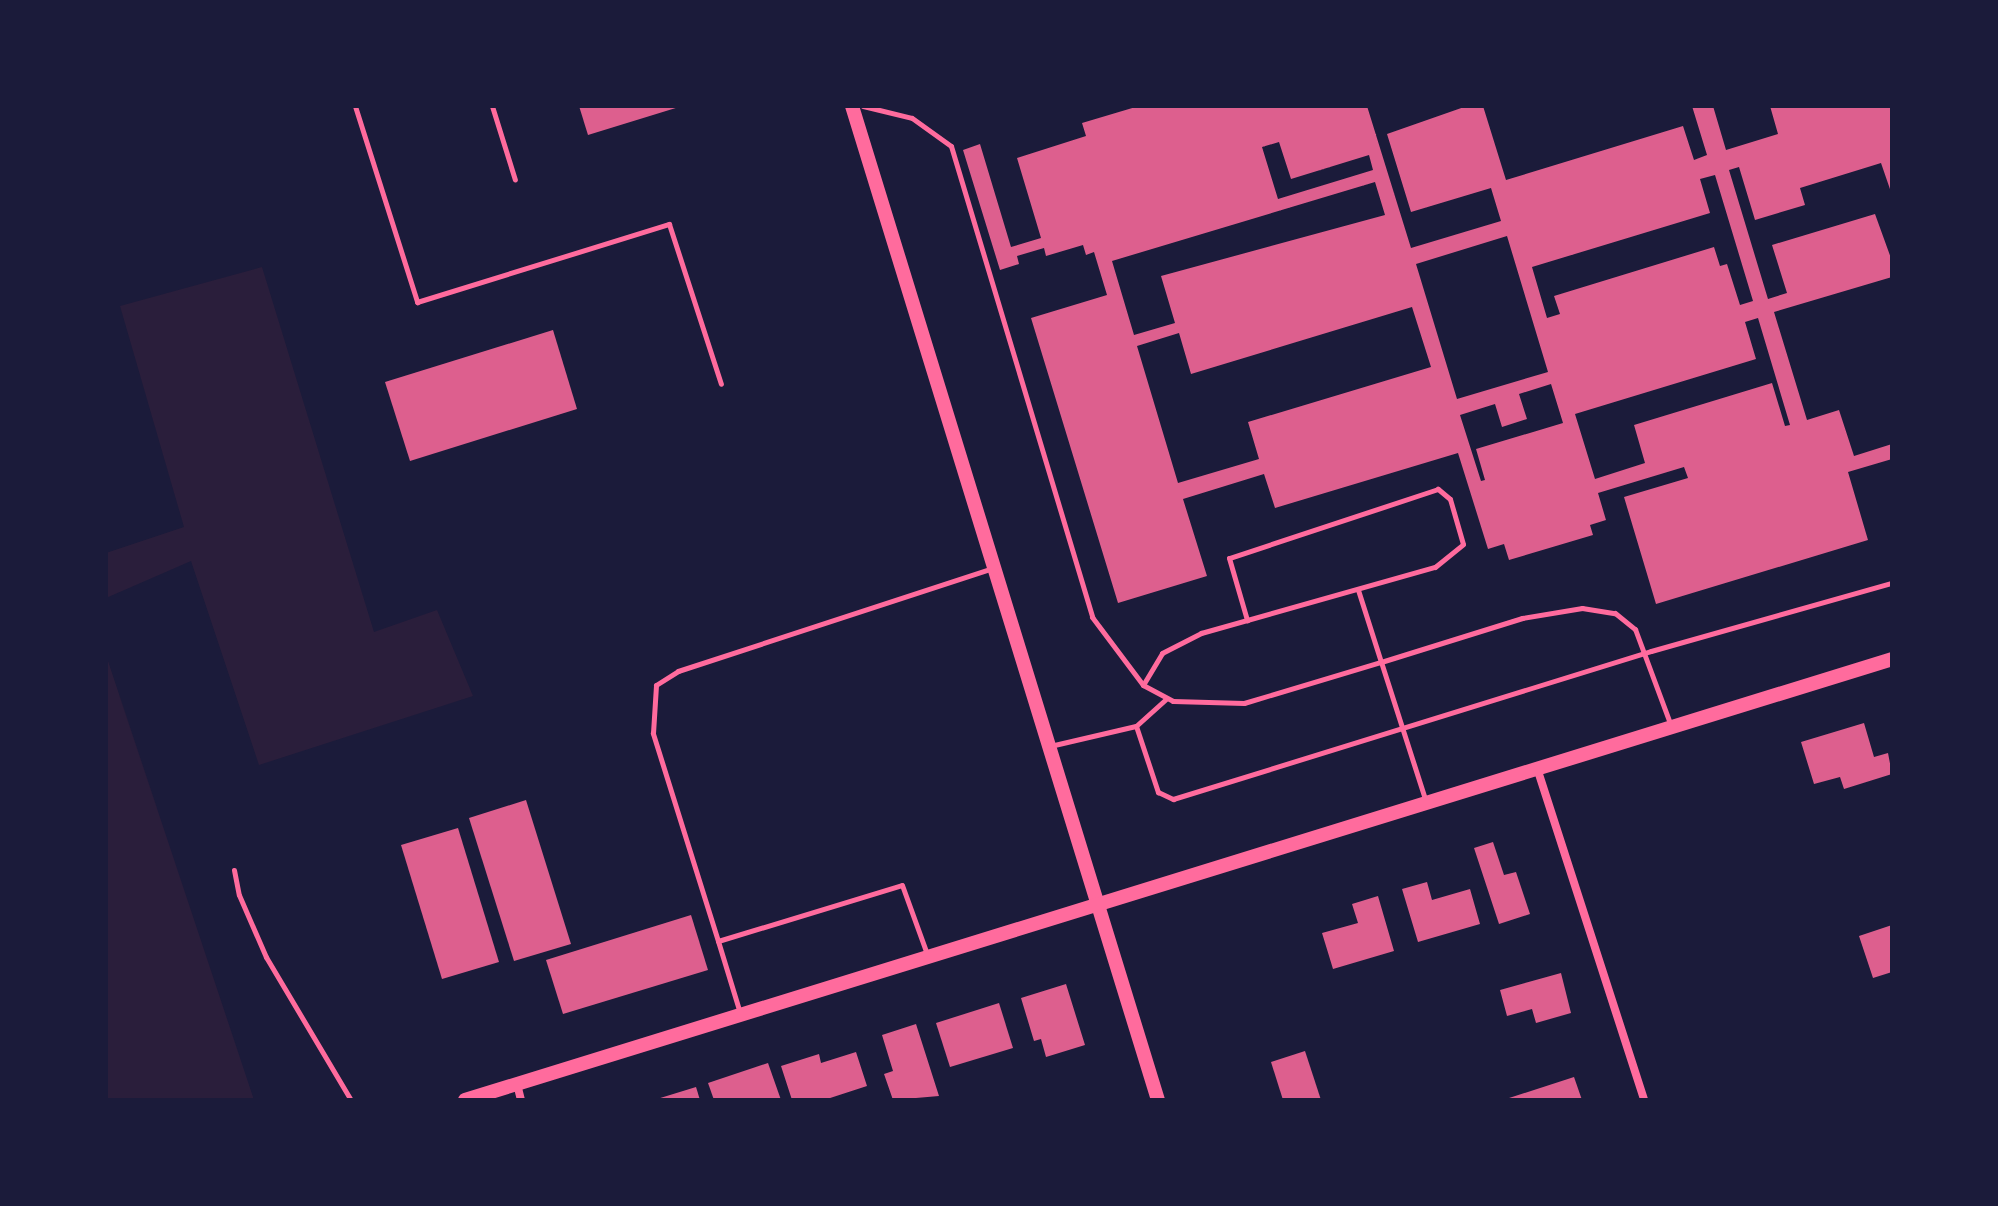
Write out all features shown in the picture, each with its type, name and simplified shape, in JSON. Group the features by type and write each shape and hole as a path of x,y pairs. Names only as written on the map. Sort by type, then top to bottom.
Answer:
{"street":[{"path":"852,106 1158,1100"},
{"path":"465,1100 1892,659"},
{"path":"1537,767 1644,1100"},
{"path":"517,1084 521,1100"}],"lane":[{"path":"355,106 417,302 669,224 721,384"},
{"path":"492,106 515,180"},
{"path":"863,106 912,118 951,146 1092,617 1143,685 1166,699 1244,703 1522,618 1582,608 1615,613 1635,629 1671,727"},
{"path":"1143,685 1162,653 1201,633 1435,567 1463,544 1450,499 1438,489 1229,558 1247,620"},
{"path":"1892,502 1892,522"},
{"path":"741,1016 653,733 656,685 678,671 994,568"},
{"path":"1136,726 1158,792 1173,799 1644,653 1892,583"},
{"path":"1358,590 1426,802"},
{"path":"1049,746 1136,726 1166,699"},
{"path":"234,870 239,895 266,957 351,1100"},
{"path":"718,941 902,885 928,959"}],"shaded area":[{"path":"262,267 374,632 437,610 473,696 259,765 191,561 106,598 106,553 184,527 120,306"},
{"path":"106,655 254,1100 106,1100"}],"building":[{"path":"579,106 679,106 679,107 588,135"},
{"path":"1139,106 1367,106 1411,248 1501,221 1491,188 1411,212 1387,134 1467,106 1483,106 1506,180 1683,126 1694,160 1707,155 1692,106 1713,106 1726,150 1778,134 1770,106 1892,106 1892,195 1881,163 1800,188 1805,205 1755,220 1739,167 1729,170 1768,299 1787,293 1772,245 1875,214 1892,261 1892,277 1774,312 1807,420 1839,410 1854,456 1892,444 1892,459 1848,472 1868,540 1656,604 1624,497 1688,478 1684,467 1598,493 1606,520 1590,525 1593,535 1509,560 1504,544 1488,549 1458,453 1275,508 1264,474 1183,499 1207,576 1118,603 1031,318 1107,295 1094,252 1086,255 1083,245 1046,256 1044,248 1017,256 1019,264 1000,270 963,150 980,144 1011,247 1041,238 1017,158 1086,136 1082,123","holes":["1279,142 1291,179 1369,155 1373,170 1278,199 1262,147","1715,175 1753,301 1740,305 1727,264 1720,266 1714,247 1554,296 1560,314 1547,318 1532,267 1710,213 1700,179","1375,182 1385,215 1161,276 1175,323 1134,335 1112,261","1507,236 1548,372 1457,399 1416,264","1412,307 1431,367 1248,422 1259,459 1178,483 1137,346 1179,333 1191,374","1758,318 1790,425 1785,426 1772,383 1634,425 1645,463 1595,479 1575,414 1756,359 1745,322","1551,384 1563,423 1476,449 1485,480 1481,481 1460,415 1495,404 1502,427 1527,419 1519,394"]},
{"path":"553,330 577,409 410,461 385,382"},
{"path":"1864,723 1874,757 1888,753 1892,774 1844,789 1840,777 1814,784 1801,742"},
{"path":"526,800 571,944 514,961 469,818"},
{"path":"458,828 499,962 442,979 401,845"},
{"path":"1493,842 1504,875 1516,872 1530,914 1499,924 1474,848"},
{"path":"1427,882 1432,900 1470,889 1480,924 1418,942 1402,889"},
{"path":"1378,896 1394,951 1333,969 1322,933 1358,923 1352,904"},
{"path":"691,915 708,970 563,1014 546,960"},
{"path":"1892,925 1892,972 1873,978 1859,936"},
{"path":"1561,973 1571,1013 1536,1023 1532,1009 1507,1016 1500,990"},
{"path":"1066,984 1085,1045 1046,1057 1041,1039 1034,1041 1021,998"},
{"path":"999,1003 1013,1048 950,1067 936,1023"},
{"path":"916,1024 939,1096 893,1100 884,1074 893,1071 882,1035"},
{"path":"1305,1051 1321,1100 1283,1100 1271,1062"},
{"path":"856,1052 867,1086 824,1100 792,1100 781,1066 819,1054 821,1063"},
{"path":"768,1063 781,1100 714,1100 708,1083"},
{"path":"1574,1077 1582,1100 1506,1100 1506,1099"},
{"path":"696,1087 700,1100 657,1100 657,1099"}]}
